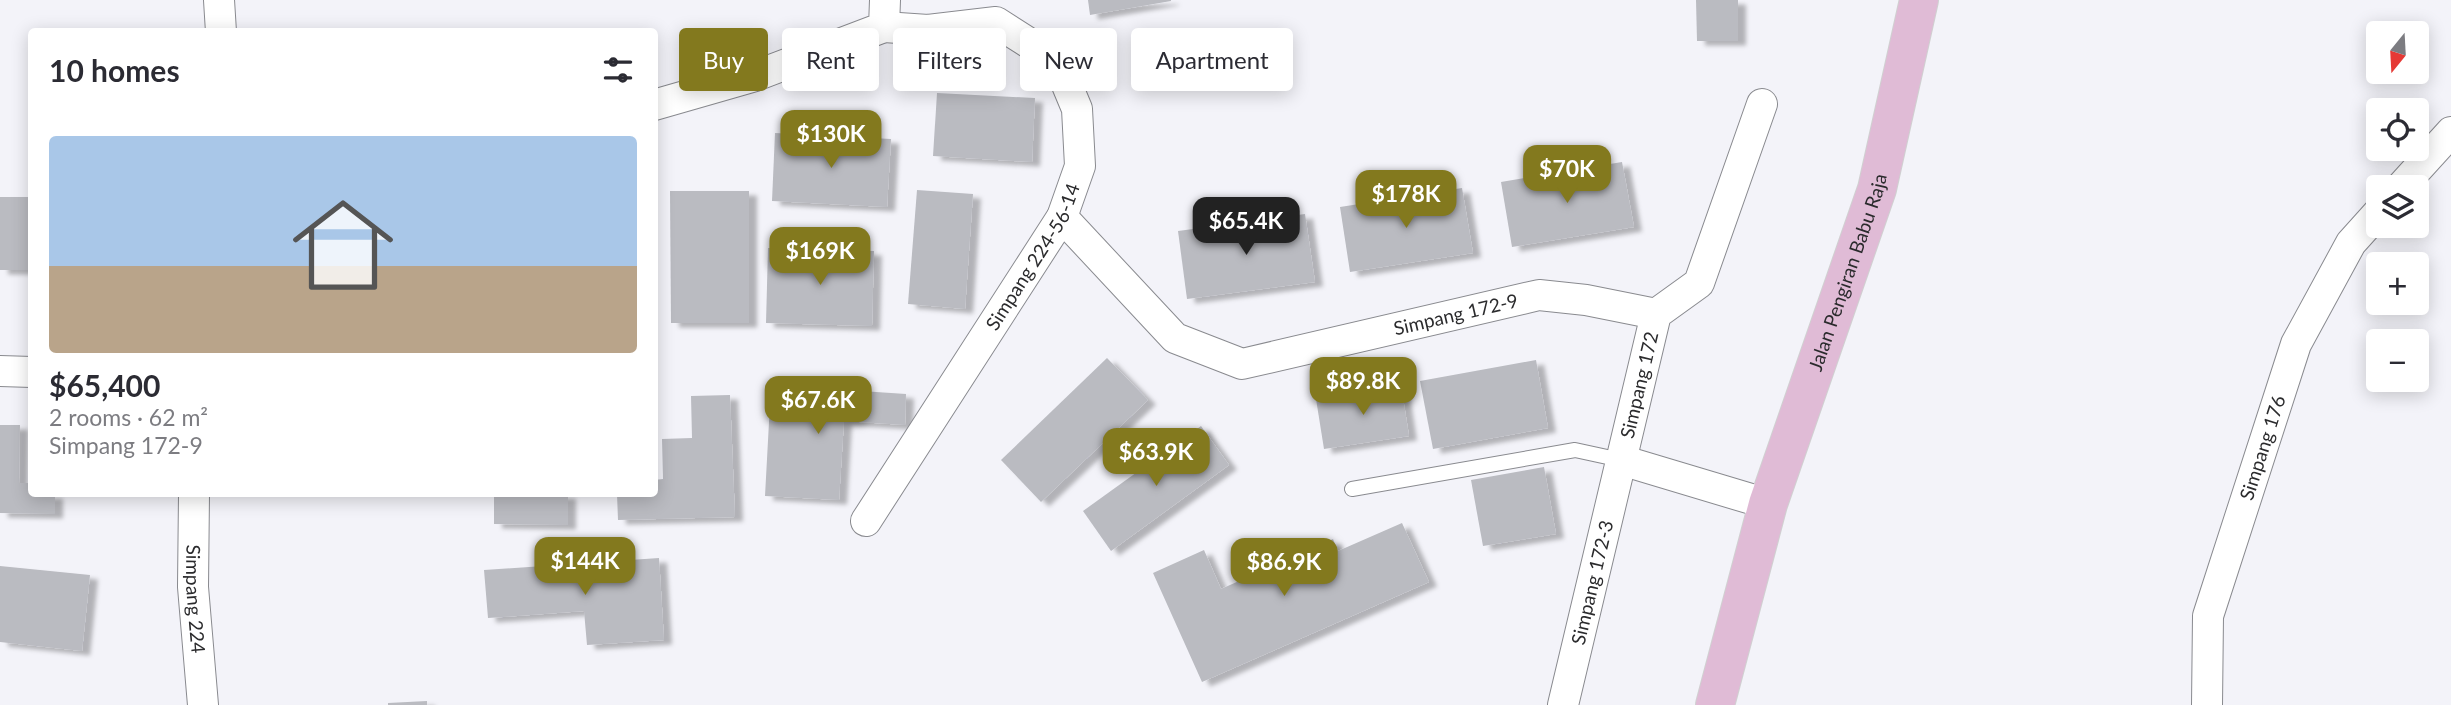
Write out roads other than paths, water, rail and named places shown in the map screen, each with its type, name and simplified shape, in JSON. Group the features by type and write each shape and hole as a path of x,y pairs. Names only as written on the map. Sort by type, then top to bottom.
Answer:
{"main road":[{"name":"Jalan Pengiran Babu Raja","path":"1693,705 1764,521 1877,189 1919,0"},
{"name":"Jalan Pengiran Babu Raja","path":"1715,705 1764,521"}],"street":[{"path":"219,0 221,28"},
{"path":"658,104 755,76 885,13"},
{"name":"Simpang 224-56-14","path":"866,521 1062,217 1080,166 1077,108 1057,61 996,22 928,30 885,13"},
{"name":"Simpang 172","path":"1762,104 1699,284 1656,314 1621,460 1764,521"},
{"path":"2412,175 2451,132"},
{"name":"Simpang 172-9","path":"1062,217 1175,338 1242,364 1539,295 1586,300 1656,314"},
{"name":"Simpang 176","path":"2207,705 2208,616 2296,344 2351,243 2366,226"},
{"path":"0,370 28,372"},
{"name":"Simpang 172-3","path":"1563,705 1621,460"},
{"name":"Simpang 224","path":"194,497 193,587 203,705"}],"lane":[{"path":"1352,489 1574,450 1621,460"}]}
